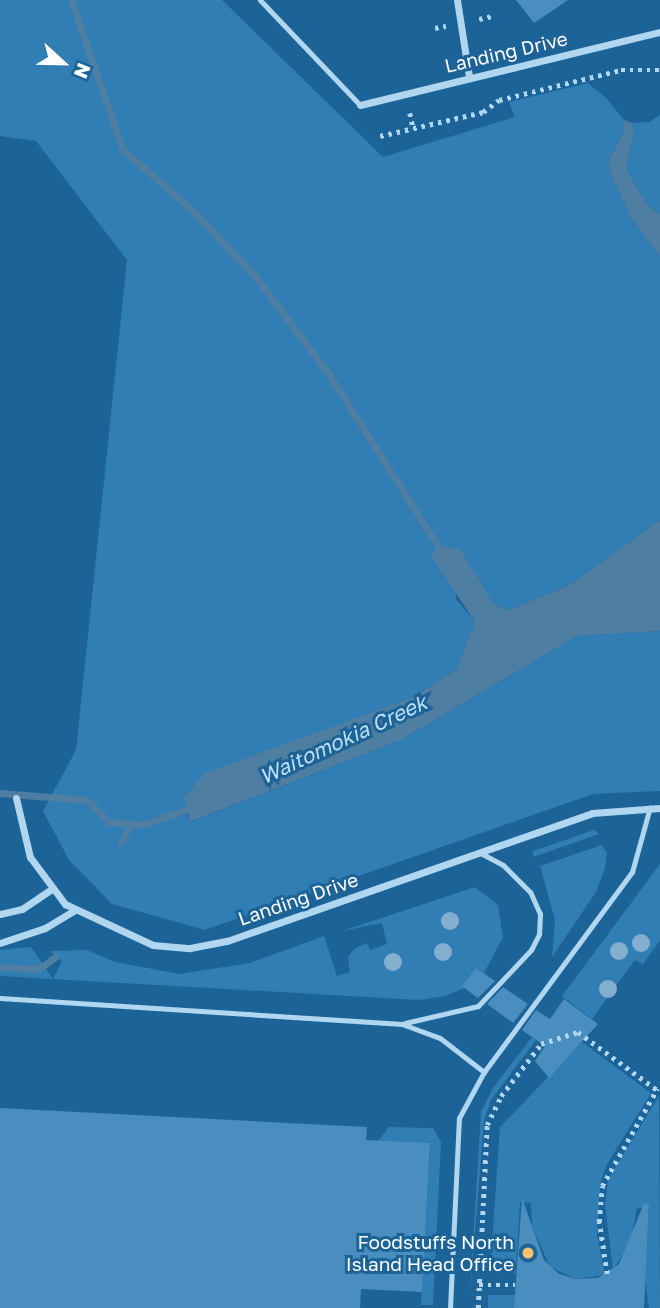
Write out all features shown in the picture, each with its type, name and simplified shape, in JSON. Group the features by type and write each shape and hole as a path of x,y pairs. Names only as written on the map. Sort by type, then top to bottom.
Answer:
{"street":[{"path":"457,0 469,77"},
{"name":"Landing Drive","path":"360,105 660,32"},
{"name":"Landing Drive","path":"16,797 30,857 50,890 73,911 153,945 190,948 227,940 593,813 660,808"},
{"path":"0,914 22,909 50,890"},
{"path":"0,943 45,928 73,911"}],"lane":[{"path":"260,0 360,105"},
{"path":"450,1308 459,1118 484,1072 632,872 650,807"},
{"path":"402,1024 478,1006 531,950 539,934 540,914 530,892 503,865 479,852"},
{"path":"0,998 402,1024 440,1038 484,1072"}],"path":[{"path":"479,19 492,16"},
{"path":"435,28 450,25"},
{"path":"380,136 483,112 499,100 621,70 660,70"},
{"path":"410,113 413,127"},
{"path":"478,1308 487,1125 501,1096 541,1044 578,1032 658,1091 601,1186 599,1222 607,1274"},
{"path":"479,1285 515,1285"}],"shaded area":[{"path":"0,0 222,0 383,157 515,117 509,102 588,83 607,99 624,120 623,133 608,161 611,174 630,216 660,257 660,520 569,585 509,610 494,604 459,549 456,599 475,622 456,670 411,698 185,811 191,822 401,740 577,636 660,631 660,791 593,794 205,930 112,904 69,860 43,811 76,750 127,260 36,141 0,136"},
{"path":"660,115 660,214 649,207 626,169 634,133 632,123 649,122"},
{"path":"594,830 599,834 533,857 533,851"},
{"path":"602,845 607,853 605,868 596,892 552,957 555,920 540,866"},
{"path":"660,864 660,940 643,964 635,960 592,1019 562,996"},
{"path":"475,887 498,905 503,937 484,973 476,968 465,988 445,996 419,1000 0,976 0,950 31,947 53,979 62,961 50,951 87,950 115,962 180,974 250,963 324,936 337,976 350,972 348,957 354,949 367,943 370,950 387,944 382,923 342,931"},
{"path":"532,1037 536,1040 491,1100 484,1121 469,1308 481,1112 493,1088"},
{"path":"582,1042 651,1093 606,1166 600,1184 597,1235 605,1275 576,1279 550,1267 532,1226 531,1203 520,1202 516,1273 490,1272 500,1127"},
{"path":"659,1096 660,1308 649,1308 645,1278 649,1208 637,1208 630,1244 613,1270 605,1205 608,1179"},
{"path":"389,1127 433,1128 441,1142 433,1305 421,1305 430,1144 378,1141"},
{"path":"488,1295 515,1295 514,1308 488,1308"}],"water":[{"path":"624,120 632,123 634,133 626,169 649,207 660,214 660,257 630,216 611,174 608,161 623,133"},
{"path":"660,520 660,631 577,636 401,740 190,822 184,798 205,773 411,698 456,670 475,622 431,556 438,546 460,549 494,604 509,610 569,585"}],"building":[{"path":"516,0 568,0 534,23"},
{"path":"476,968 495,981 478,998 462,986"},
{"path":"503,987 528,1004 513,1023 487,1004"},
{"path":"564,999 598,1024 549,1078 535,1061 545,1046 522,1030 536,1010 550,1019"},
{"path":"0,1108 367,1127 366,1140 430,1143 422,1292 361,1289 360,1308 0,1308"},
{"name":"Foodstuffs North Island Head Office","path":"522,1198 544,1260 559,1274 576,1279 598,1278 619,1264 644,1203 649,1204 644,1308 514,1308"}],"waterway":[{"path":"71,0 123,150 191,209 255,276 330,376 438,546"},
{"name":"Waitomokia Creek","path":"0,793 87,800 109,822 143,825 193,807"},
{"name":"Waitomokia Creek","path":"121,842 131,824"},
{"name":"Waitomokia Creek","path":"0,967 39,969 56,956"}],"place":[{"name":"Foodstuffs North Island Head Office","path":"528,1253"}]}
